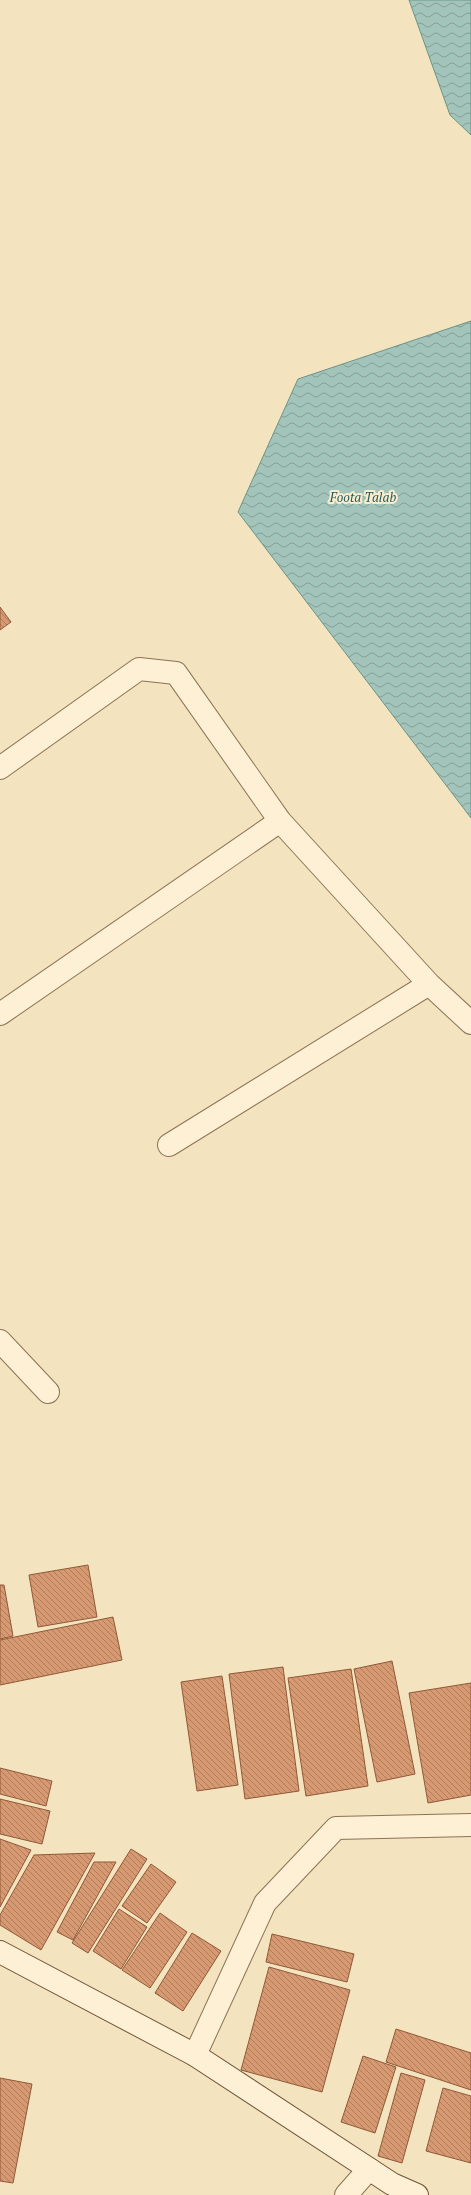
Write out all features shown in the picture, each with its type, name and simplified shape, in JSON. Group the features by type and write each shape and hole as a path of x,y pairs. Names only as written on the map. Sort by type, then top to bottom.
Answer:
{"street":[{"path":"0,768 139,669 176,673 280,821 429,984 471,1023"},
{"path":"0,1014 280,821"},
{"path":"169,1145 429,984"},
{"path":"0,1341 48,1392"},
{"path":"195,2054 265,1903 336,1828 471,1825"},
{"path":"0,1952 195,2054 392,2184 417,2195"},
{"path":"346,2195 369,2169"}],"water":[{"path":"409,0 471,0 471,135 450,115"},
{"name":"Foota Talab","path":"471,321 471,818 238,512 298,379"}],"building":[{"path":"0,607 11,622 0,630"},
{"path":"88,1565 97,1617 38,1627 29,1575"},
{"path":"0,1585 4,1585 13,1636 0,1639"},
{"path":"113,1617 122,1660 0,1685 0,1640"},
{"path":"392,1661 415,1774 377,1782 354,1669"},
{"path":"283,1667 299,1791 245,1799 229,1674"},
{"path":"351,1669 368,1786 306,1796 288,1678"},
{"path":"222,1676 238,1785 197,1791 181,1682"},
{"path":"471,1683 471,1795 428,1803 409,1693"},
{"path":"0,1768 52,1781 46,1806 0,1794"},
{"path":"0,1799 50,1811 42,1844 0,1834"},
{"path":"0,1839 31,1850 0,1907"},
{"path":"131,1849 147,1859 88,1953 72,1943"},
{"path":"95,1853 41,1950 0,1925 0,1915 34,1855"},
{"path":"94,1862 116,1862 73,1940 57,1932"},
{"path":"151,1864 176,1882 147,1923 122,1906"},
{"path":"119,1909 147,1927 121,1969 93,1951"},
{"path":"160,1913 187,1932 150,1988 122,1970"},
{"path":"192,1933 221,1951 183,2011 155,1993"},
{"path":"272,1934 354,1954 347,1982 266,1962"},
{"path":"269,1967 350,1990 322,2092 241,2070"},
{"path":"396,2029 471,2053 471,2090 386,2062"},
{"path":"363,2056 396,2067 375,2133 341,2122"},
{"path":"401,2073 425,2080 402,2163 378,2156"},
{"path":"0,2078 32,2084 13,2183 0,2181"},
{"path":"443,2088 471,2096 471,2163 426,2151"}]}
